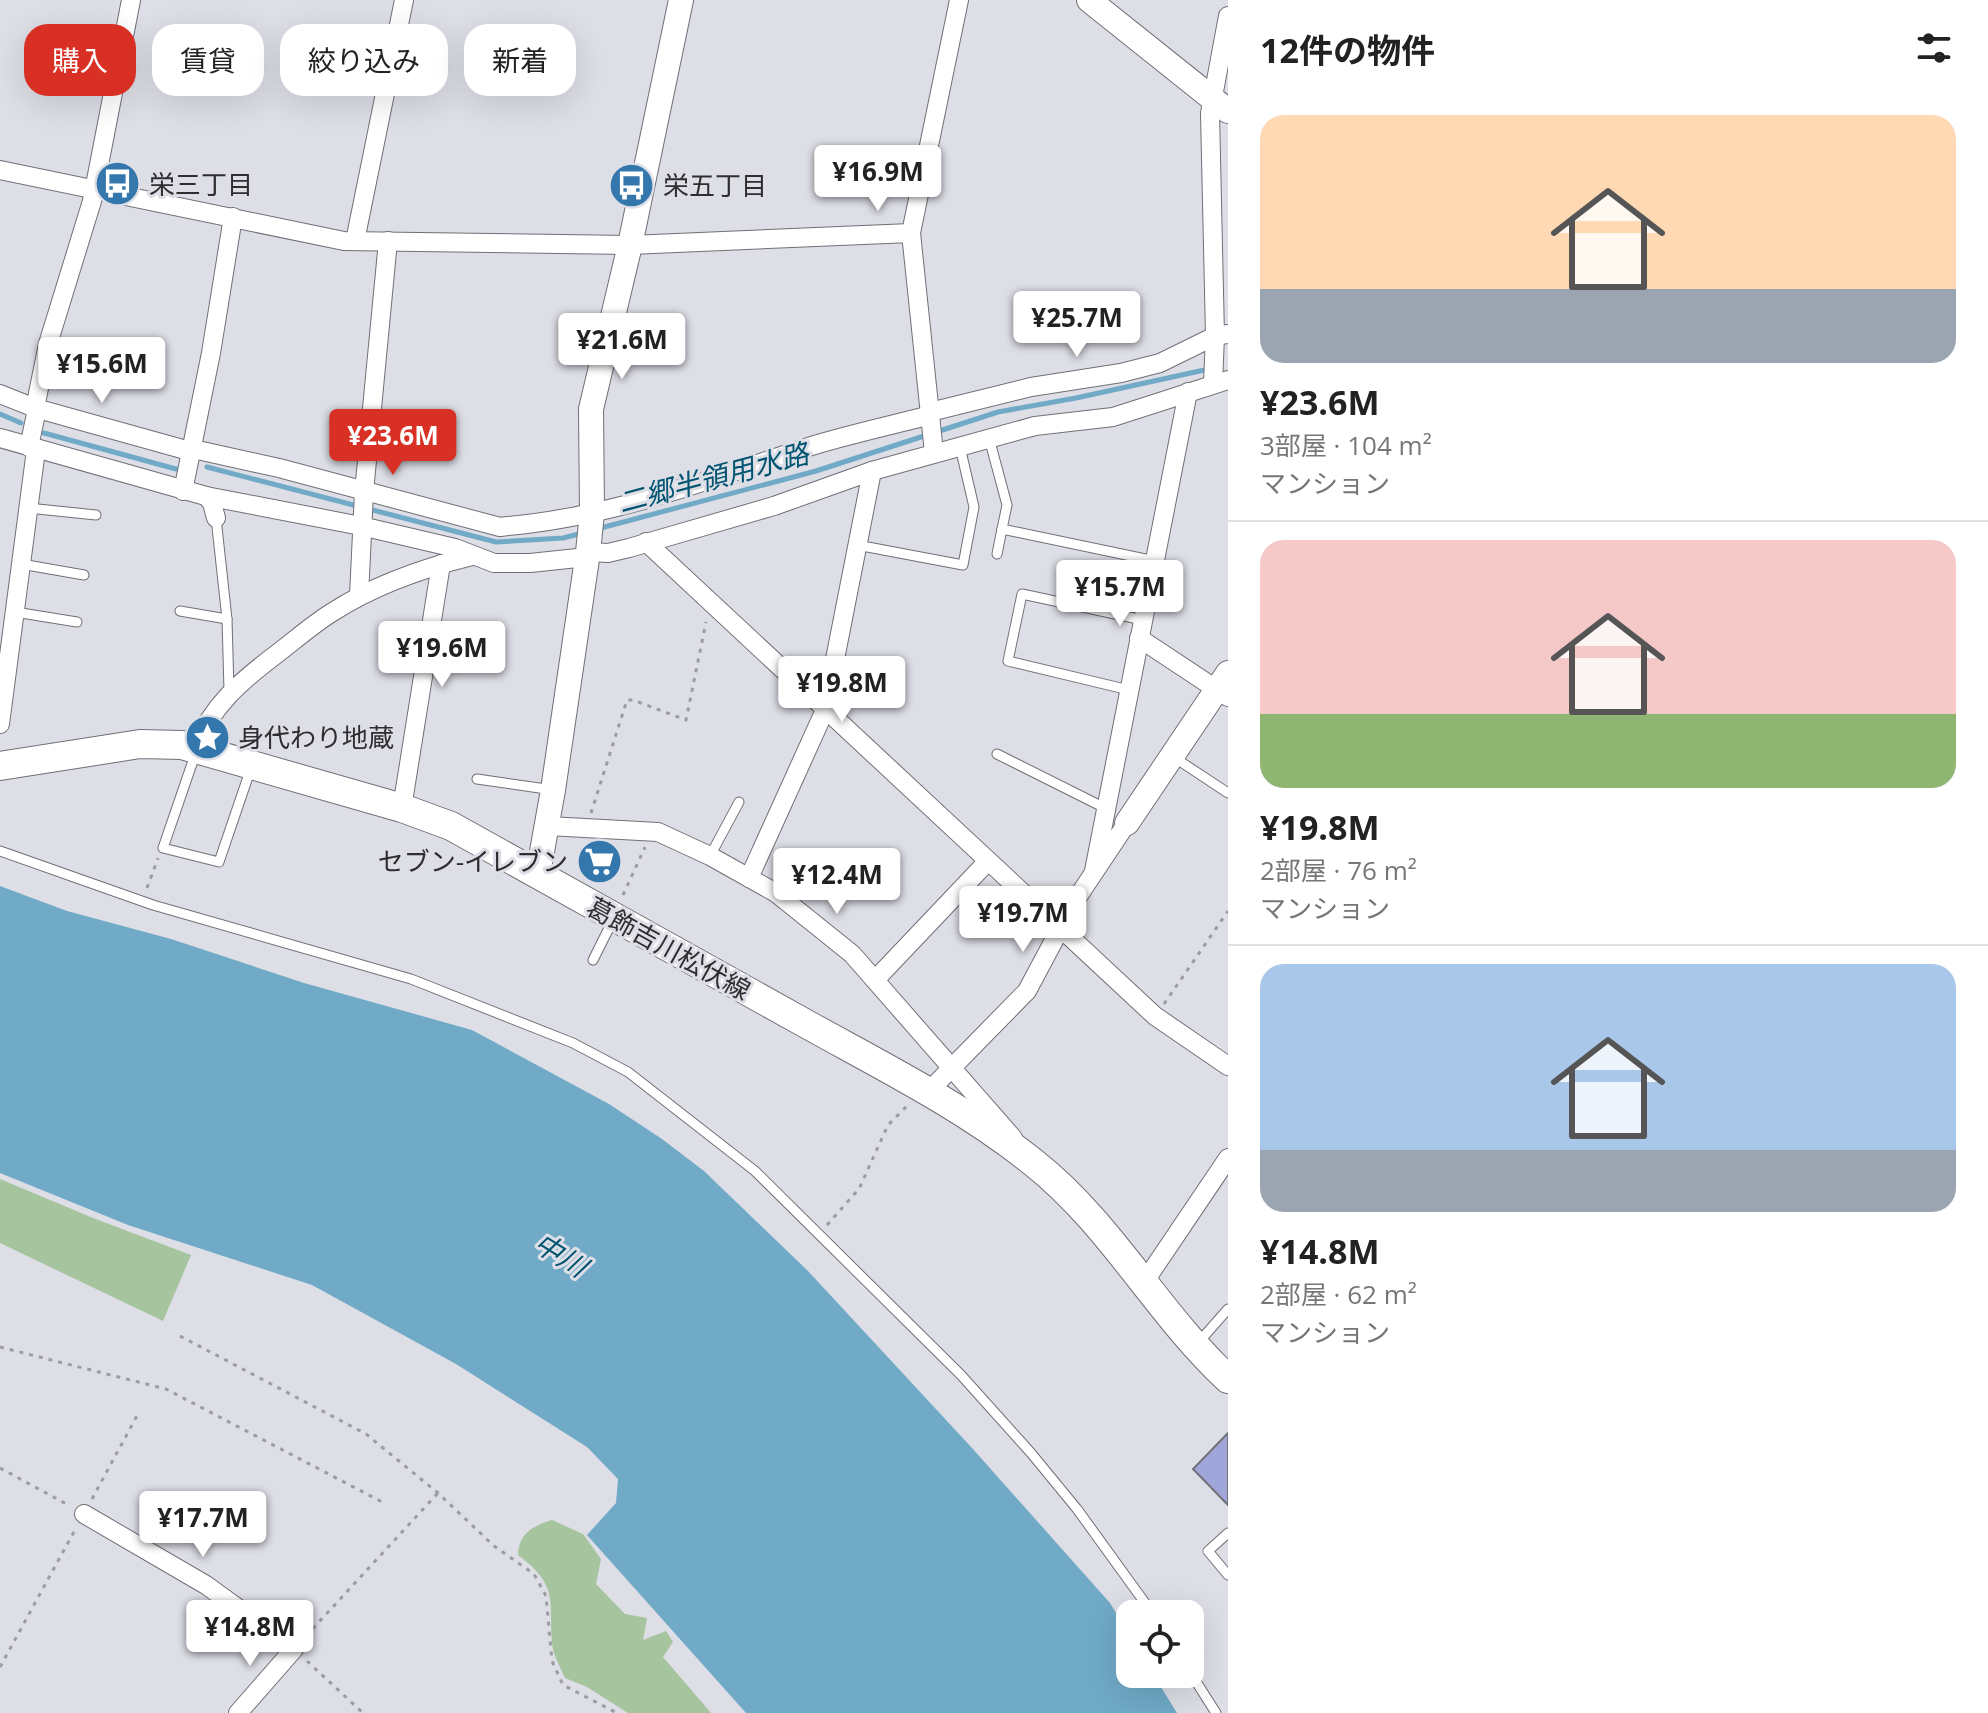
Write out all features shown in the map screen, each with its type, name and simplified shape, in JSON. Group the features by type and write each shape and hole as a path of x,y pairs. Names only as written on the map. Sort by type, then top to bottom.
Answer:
{"main road":[{"name":"葛飾吉川松伏線","path":"0,766 161,743 196,749 402,808 451,826 926,1091 1003,1139 1036,1164 1094,1221 1195,1345 1228,1379"}],"street":[{"path":"0,724 10,609 21,564 28,508 36,409 48,344 79,248 94,189 131,0"},
{"path":"355,241 404,0"},
{"path":"538,874 548,826 588,555 592,513 591,409 630,245 681,0"},
{"path":"934,453 911,233 959,0"},
{"path":"1089,0 1220,105"},
{"path":"0,438 183,491 281,508 455,548 494,563 509,564 608,553 774,506 872,471 934,453 1035,426 1113,417 1221,381 1220,105 1228,16"},
{"path":"0,170 344,241 630,245 911,233"},
{"path":"183,491 193,450 233,217"},
{"path":"359,596 361,526 388,241"},
{"path":"0,394 36,409 193,450 279,468 500,527 592,513 729,476 807,448 1031,387 1121,373 1160,363 1222,335"},
{"path":"1094,871 1188,392"},
{"path":"749,878 825,710 872,471"},
{"path":"206,496 212,503 216,518"},
{"path":"646,542 1155,1016 1228,1066"},
{"path":"196,749 204,727 229,691 329,614 359,596 420,570 472,556"},
{"path":"402,808 441,564"},
{"path":"926,1091 1027,991 1094,871 1224,686 1141,629"},
{"path":"548,826 652,831 675,838 776,893 852,954 1036,1164"},
{"path":"875,980 988,861"},
{"path":"1145,1281 1228,1158"},
{"path":"84,1514 206,1585 294,1649 238,1713"}],"lane":[{"path":"989,438 1007,505 997,554"},
{"path":"857,545 963,565 974,507 960,447"},
{"path":"28,508 96,515"},
{"path":"216,518 227,619 229,691"},
{"path":"1002,529 1155,561"},
{"path":"21,564 84,575"},
{"path":"1129,690 1008,661 1022,594 1141,629"},
{"path":"10,609 77,622"},
{"path":"180,611 227,619"},
{"path":"196,749 163,848 219,862 252,766"},
{"path":"997,754 1105,808"},
{"path":"1172,756 1228,793"},
{"path":"477,779 553,790"},
{"path":"710,856 739,802"},
{"path":"0,851 142,901 411,979 573,1043 628,1072 755,1171 950,1364 1077,1509 1143,1600"},
{"path":"593,960 614,917"},
{"path":"1195,1345 1228,1309"},
{"path":"1228,1533 1208,1551 1228,1575"},
{"path":"1200,1688 1216,1713"}],"path":[{"path":"586,828 627,700 686,720 708,611 714,606"},
{"path":"614,917 652,831"},
{"path":"142,901 163,848"},
{"path":"1160,1010 1228,911"},
{"path":"819,1234 859,1189 888,1125 926,1091"},
{"path":"180,1336 366,1434 438,1493 494,1546 534,1574 546,1596 552,1661 563,1685 613,1712"},
{"path":"0,1347 166,1389 386,1504"},
{"path":"0,1667 139,1412"},
{"path":"0,1468 84,1514"},
{"path":"363,1713 294,1649 438,1493"}],"green space":[{"path":"0,1179 191,1255 163,1321 0,1243"},
{"path":"552,1520 583,1534 601,1559 596,1584 625,1614 647,1618 643,1640 666,1631 673,1642 663,1657 711,1713 628,1713 587,1687 565,1678 553,1649 547,1587 518,1555 524,1536"}],"water":[{"name":"中川","path":"0,886 67,911 171,939 304,983 472,1030 609,1104 662,1139 704,1171 808,1271 1110,1603 1116,1613 1116,1688 1162,1688 1177,1713 746,1713 587,1535 616,1503 618,1479 587,1447 456,1364 312,1285 128,1225 0,1173"}],"building":[{"path":"1228,1433 1228,1505 1193,1469"}],"waterway":[{"name":"二郷半領用水路","path":"597,529 816,471 998,412 1209,369"},
{"name":"二郷半領用水路","path":"0,414 21,423"},
{"name":"二郷半領用水路","path":"44,433 176,469"},
{"name":"二郷半領用水路","path":"207,467 496,542 563,538 583,533"}],"place":[{"name":"栄三丁目","path":"118,184"},
{"name":"栄五丁目","path":"632,185"},
{"name":"身代わり地蔵","path":"207,737"},
{"name":"セブン-イレブン","path":"599,861"}]}
